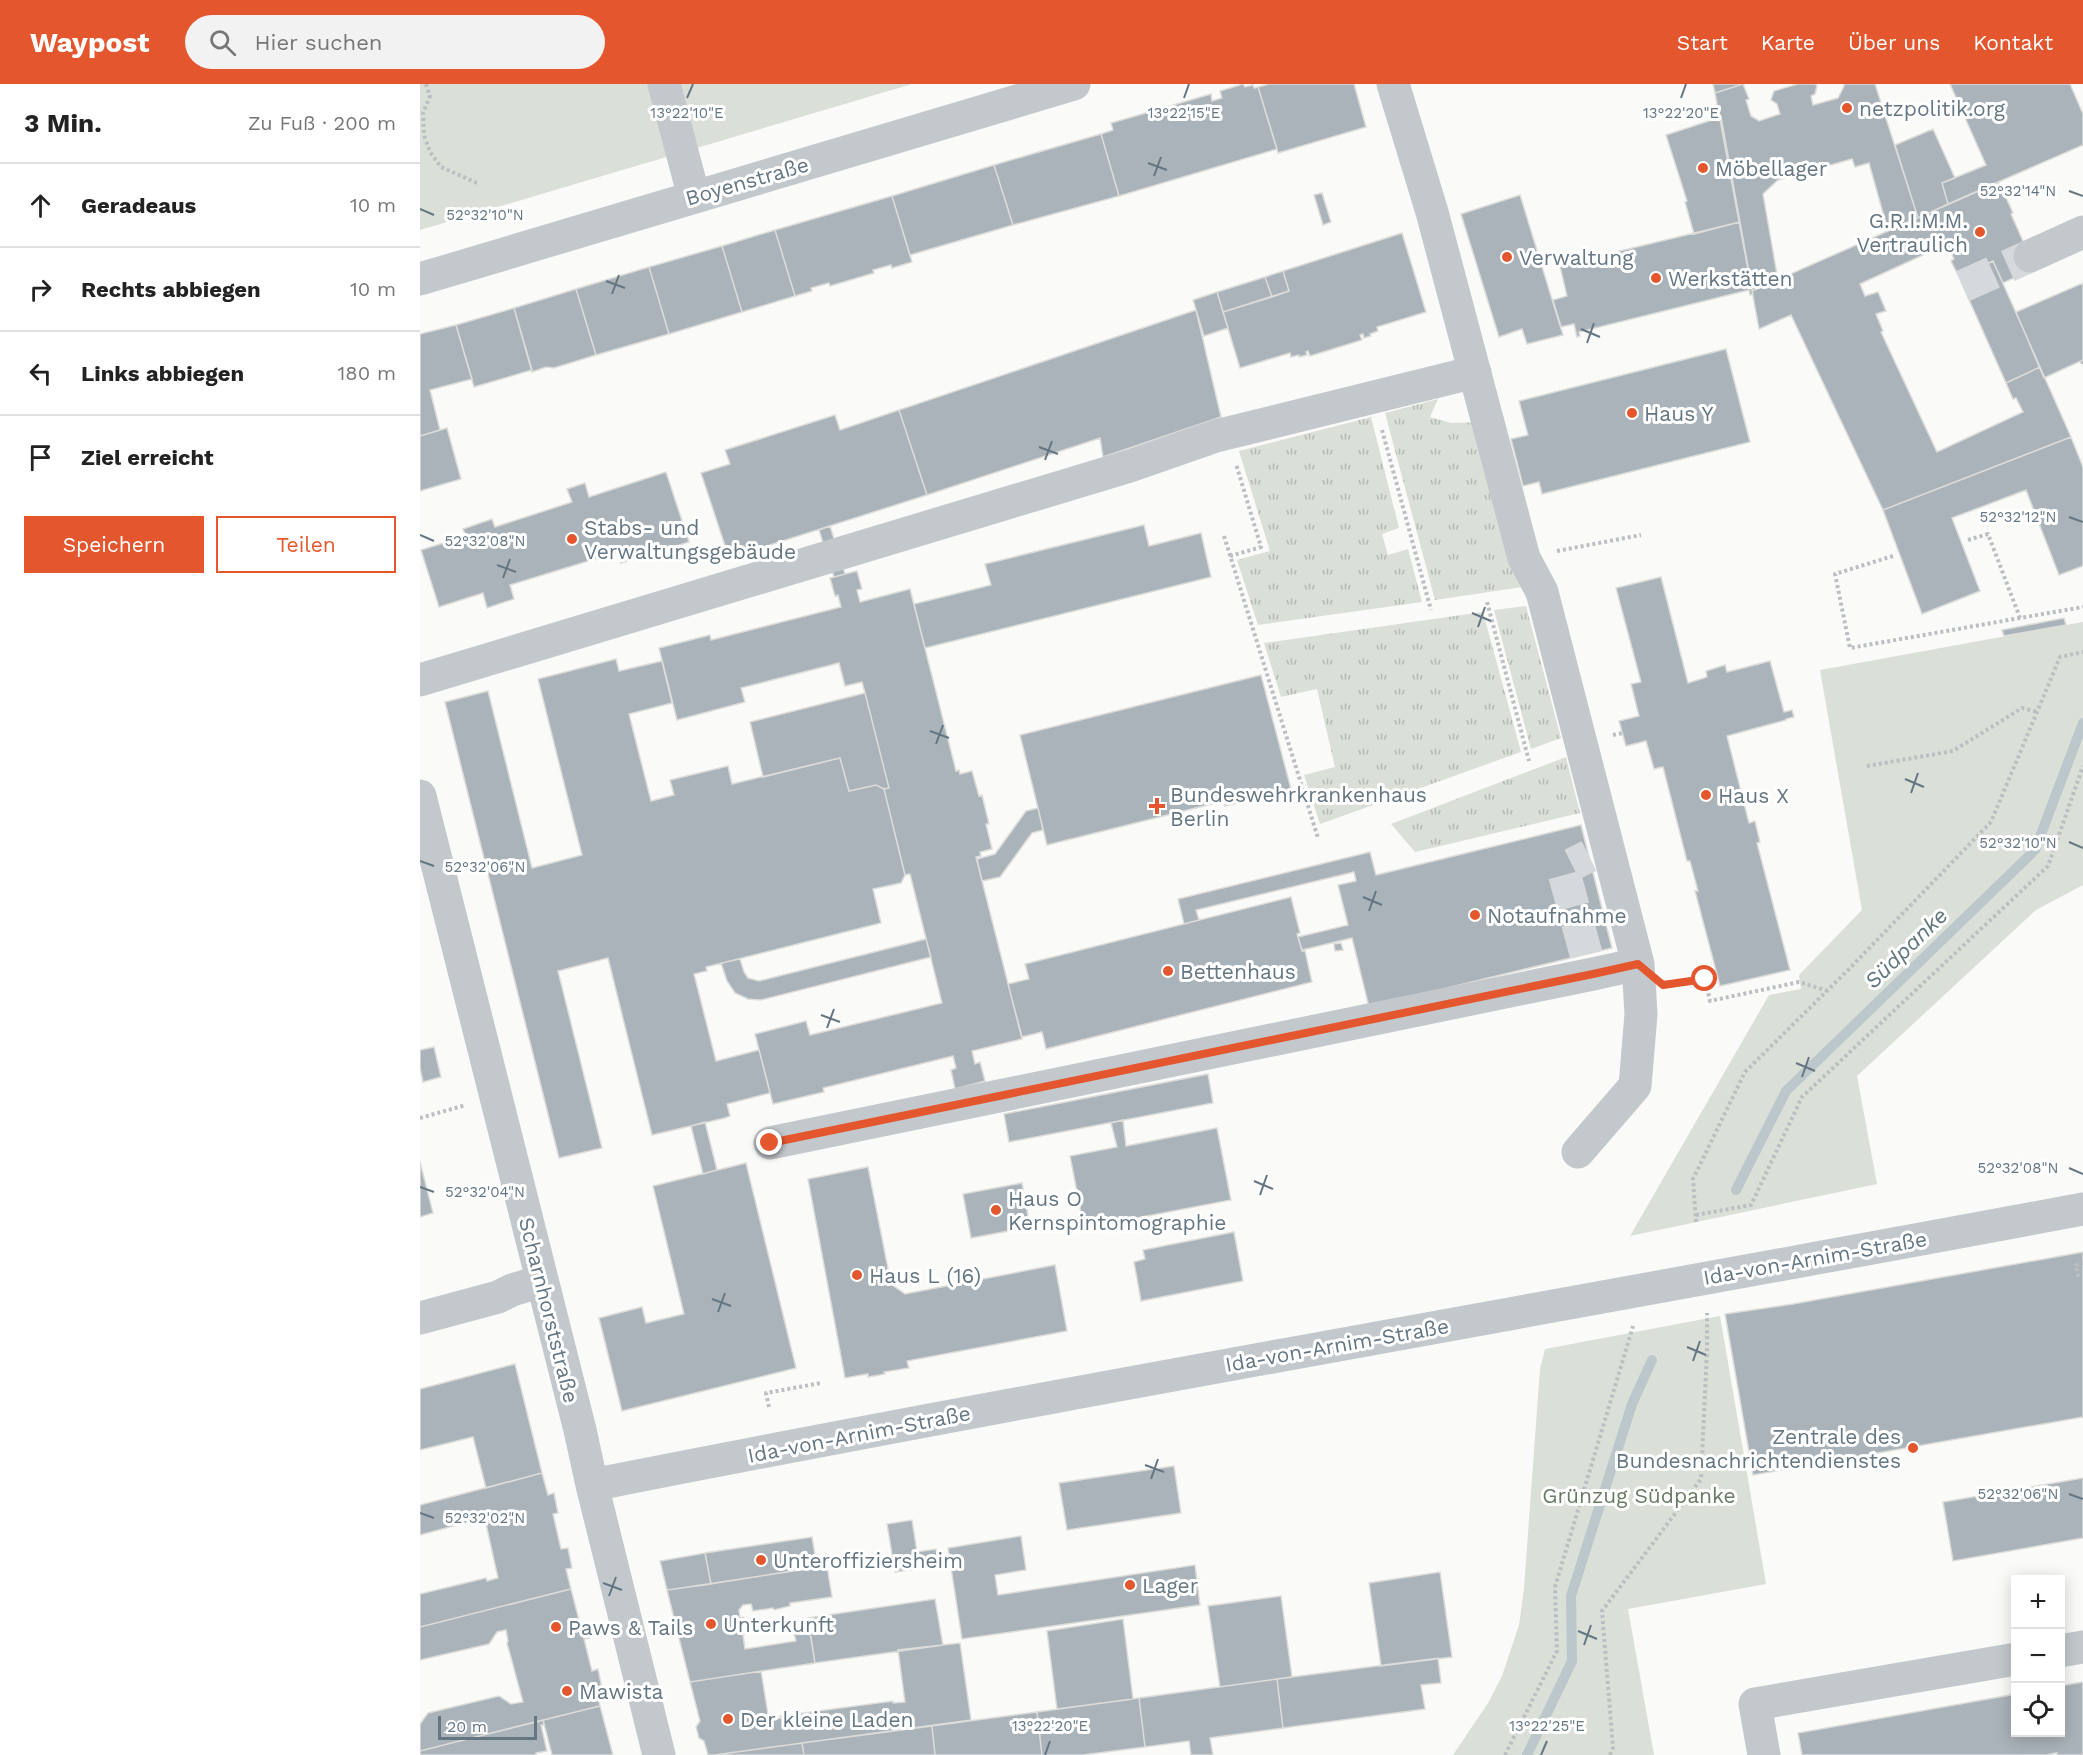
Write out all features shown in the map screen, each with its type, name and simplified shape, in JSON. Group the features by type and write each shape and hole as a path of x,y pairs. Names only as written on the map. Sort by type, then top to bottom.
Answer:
{"street":[{"path":"664,84 694,197"},
{"name":"Boyenstraße","path":"420,279 1074,84"},
{"path":"1393,84 1432,212 1524,558 1542,592 1598,851 1638,964 1641,1014 1635,1086 1578,1152"},
{"path":"2030,256 2083,232"},
{"path":"420,680 1130,466 1227,433 1475,372"},
{"name":"Scharnhorststraße","path":"420,796 429,866 542,1281 659,1755"},
{"path":"770,1143 1590,964 1638,964"},
{"name":"Ida-von-Arnim-Straße","path":"592,1485 1107,1387 2083,1209"},
{"path":"420,1318 498,1297 542,1281"},
{"path":"2065,1650 2083,1647"},
{"path":"1764,1755 1755,1704 2011,1660"}],"path":[{"path":"426,84 430,96 423,113 424,135 430,152 441,166 477,183"},
{"path":"1373,397 1431,610"},
{"path":"1227,433 1261,547 1230,556"},
{"path":"1968,540 1988,534 2020,618"},
{"path":"1524,558 1641,535"},
{"path":"1224,536 1318,838"},
{"path":"1893,556 1835,574 1850,648 2083,607"},
{"path":"1487,602 1529,761"},
{"path":"1696,1222 1693,1179 1745,1072 1828,991 1991,822 2060,657 2083,652"},
{"path":"1867,766 1953,752 2022,708 2038,712"},
{"path":"1696,1215 1751,1205 1802,1096 2048,866 2083,766"},
{"path":"1638,964 1663,985 1705,979 1710,1001 1799,982 1828,991"},
{"path":"420,1118 466,1106"},
{"path":"2078,1277 2076,1265 2083,1263"},
{"path":"1610,1755 1613,1748 1602,1611 1701,1479 1707,1350 1706,1306"},
{"path":"1505,1755 1557,1651 1556,1587 1635,1319"},
{"path":"769,1407 766,1393 821,1383"}],"green space":[{"path":"420,84 912,84 420,230"},
{"path":"1438,399 1430,417 1451,423 1481,422 1522,587 1435,600 1385,413"},
{"path":"1371,417 1399,528 1382,534 1388,555 1408,549 1422,602 1258,625 1237,560 1270,551 1239,451"},
{"path":"1526,606 1561,738 1531,749 1494,610"},
{"path":"1483,612 1521,752 1320,824 1304,775 1335,767 1317,689 1281,697 1264,643"},
{"path":"2083,622 2083,885 2036,910 1857,1076 1877,1184 1630,1236 1769,995 1801,989 1799,975 1862,910 1820,670"},
{"path":"1566,757 1580,813 1415,852 1391,824"},
{"name":"Grünzug Südpanke","path":"1720,1316 1766,1584 1628,1609 1654,1755 1453,1755 1488,1703 1502,1676 1519,1625 1524,1588 1540,1369 1545,1349"}],"building":[{"path":"1243,84 1245,87 1253,85 1254,88 1258,87 1277,149 1119,196 1101,134 1113,130 1111,123 1153,111 1155,118 1165,115 1163,108 1211,94 1212,101 1222,98 1220,91"},
{"path":"1269,84 1354,84 1366,127 1278,153 1258,87"},
{"path":"1713,84 1743,84 1715,93"},
{"path":"1743,84 1749,99 1746,100 1751,116 1759,121 1780,114 1777,104 1771,100 1774,91 1798,84 1815,84 1817,86 1815,94 1811,96 1813,105 1838,98 1844,84 1875,84 1918,218 1888,231 1869,163 1855,167 1852,159 1778,180 1763,194 1778,280 1752,291 1715,93"},
{"path":"1950,84 2070,84 2083,114 2083,145 1948,204 1942,183 1986,165"},
{"name":"Möbellager","path":"1721,117 1740,222 1694,234 1685,202 1687,201 1666,135"},
{"path":"1933,129 1955,178 1942,183 1948,204 1918,218 1895,145"},
{"path":"1101,134 1119,196 1013,225 994,165"},
{"path":"994,165 1013,225 910,255 892,196"},
{"path":"1999,182 2035,268 2003,283 1993,261 1959,277 1951,261 1954,259 1947,244 1860,284 1865,296 1878,292 1886,311 1876,314 1883,331 1881,332 1937,452 2023,412 2016,398 2013,399 2006,383 2040,367 2071,437 1883,510 1791,315 1759,329 1752,291"},
{"path":"1322,193 1331,222 1323,225 1314,195"},
{"name":"Verwaltung","path":"1520,195 1563,335 1527,344 1522,329 1499,337 1461,214"},
{"path":"892,196 912,262 892,268 891,265 873,270 874,273 830,286 829,283 811,288 812,291 795,296 775,230"},
{"name":"Werkstätten","path":"1740,222 1753,294 1750,295 1749,290 1579,332 1580,336 1577,337 1574,324 1561,327 1553,300 1567,296 1559,262 1562,265"},
{"path":"775,230 795,296 742,312 722,246"},
{"path":"1402,233 1426,312 1377,327 1378,331 1370,334 1371,336 1364,338 1363,334 1360,335 1362,340 1310,356 1308,351 1307,355 1299,357 1299,355 1291,357 1290,353 1240,368 1223,312 1289,291 1283,271"},
{"path":"722,246 742,312 669,334 649,267"},
{"path":"1993,261 2040,367 2006,383 1959,277"},
{"path":"649,267 669,334 596,355 576,289"},
{"path":"1283,271 1289,291 1272,297 1265,277"},
{"path":"1265,277 1272,297 1223,312 1217,292"},
{"path":"2083,283 2083,360 2044,378 2016,312"},
{"path":"576,289 596,355 532,372 514,308"},
{"path":"1217,292 1228,328 1204,336 1193,300"},
{"path":"514,308 532,370 474,387 456,325"},
{"path":"1196,310 1221,417 1103,457 1100,438 927,495 899,410"},
{"path":"456,325 472,379 430,390 440,430 420,436 420,334"},
{"name":"Haus Y","path":"1726,349 1750,442 1542,494 1539,482 1523,486 1511,439 1528,435 1519,401"},
{"path":"899,410 927,495 729,558 701,473 730,464 725,450 835,415 840,430"},
{"path":"447,428 461,479 420,491 420,436"},
{"path":"2071,437 2083,467 2083,566 2059,575 2026,490 1952,518 1980,591 1922,614 1883,510"},
{"name":"Stabs- und Verwaltungsgebäude","path":"666,472 689,542 621,563 618,552 510,585 514,599 487,608 483,593 439,607 421,550 466,536 463,529 492,519 495,527 572,502 567,489 585,483 589,497"},
{"path":"1144,525 1149,546 1201,533 1211,577 925,648 914,604 991,585 985,564"},
{"path":"830,526 845,574 834,577 819,530"},
{"path":"857,571 862,589 857,590 860,602 910,589 956,771 959,770 960,774 972,771 979,796 982,795 992,849 980,852 981,856 976,857 1022,1039 972,1051 975,1064 980,1062 985,1081 955,1089 951,1070 956,1068 953,1056 823,1088 824,1092 773,1104 755,1034 806,1021 810,1035 942,1003 910,874 905,875 884,789 889,788 862,682 845,686 839,663 741,688 745,702 677,720 659,648 710,635 711,640 841,607 830,578"},
{"name":"Haus X","path":"1661,577 1688,683 1707,677 1706,671 1725,665 1727,672 1770,661 1784,712 1792,710 1794,717 1727,736 1749,823 1755,821 1760,842 1757,843 1790,970 1720,986 1695,891 1698,891 1690,861 1687,861 1663,767 1654,769 1646,741 1626,746 1619,721 1639,716 1631,684 1641,682 1616,588"},
{"path":"2064,618 2066,625 2004,636 2002,630"},
{"path":"616,659 619,671 662,661 672,703 629,714 651,801 674,795 670,780 728,766 732,784 840,758 849,791 876,785 884,789 905,875 901,883 873,889 881,923 706,967 707,971 694,974 716,1061 759,1050 770,1093 727,1104 730,1116 725,1118 652,1135 608,958 558,971 602,1148 559,1158 445,702 488,691 532,868 582,855 538,679"},
{"path":"1261,675 1291,789 1225,806 1224,801 1047,845 1020,735"},
{"path":"865,693 889,788 884,789 876,785 849,791 840,758 763,777 750,722"},
{"path":"1038,808 1043,830 1032,833 1000,877 982,881 977,859 995,854 1026,811"},
{"name":"Notaufnahme","path":"1581,825 1612,948 1369,1007 1352,938 1302,950 1298,937 1348,925 1338,885 1356,881 1354,872 1196,910 1199,920 1184,924 1178,899 1370,852 1376,875"},
{"name":"Bettenhaus","path":"1291,897 1300,933 1297,934 1302,951 1305,951 1312,982 1046,1049 1042,1032 1022,1037 1008,984 1029,979 1025,964"},
{"path":"926,939 931,957 761,1000 748,999 735,993 727,981 721,963 740,959 748,978 759,981"},
{"path":"1341,943 1343,950 1335,951 1334,944"},
{"path":"434,1047 441,1077 423,1082 420,1050"},
{"path":"1208,1074 1213,1103 1009,1142 1004,1114"},
{"path":"1123,1120 1126,1146 1217,1128 1231,1200 1084,1228 1070,1156 1117,1147 1111,1123"},
{"path":"705,1122 717,1170 703,1174 691,1126"},
{"path":"420,1162 433,1213 420,1217"},
{"path":"746,1163 796,1368 622,1411 599,1318 642,1307 646,1323 684,1314 653,1186"},
{"name":"Haus L (16)","path":"868,1167 891,1284 905,1294 1055,1265 1067,1331 907,1361 909,1368 884,1372 885,1374 845,1378 808,1179"},
{"name":"Haus O Kernspintomographie","path":"1022,1183 1030,1227 971,1238 963,1194"},
{"path":"1234,1232 1243,1281 1141,1301 1134,1262 1145,1259 1143,1250"},
{"path":"2083,1252 2083,1417 1753,1475 1725,1314"},
{"path":"515,1364 542,1473 486,1488 473,1437 420,1450 420,1389"},
{"name":"Lager","path":"1174,1466 1181,1513 1067,1530 1059,1483"},
{"path":"542,1473 548,1495 554,1493 558,1513 553,1514 561,1549 568,1548 572,1568 566,1569 571,1589 420,1627 420,1594 486,1578 487,1581 498,1578 484,1515 472,1518 472,1521 420,1535 420,1505"},
{"path":"2083,1478 2083,1538 1953,1561 1943,1502"},
{"path":"912,1520 917,1552 936,1549 939,1566 895,1572 887,1524"},
{"name":"Lager","path":"1021,1536 1026,1570 995,1575 998,1595 1195,1565 1200,1605 962,1639 948,1548"},
{"name":"Unteroffiziersheim","path":"812,1537 817,1567 711,1584 705,1553"},
{"path":"705,1553 711,1584 667,1590 660,1561"},
{"name":"Unterkunft","path":"827,1566 832,1597 790,1603 790,1606 774,1610 773,1608 753,1611 751,1604 743,1605 739,1610 740,1618 747,1620 749,1630 743,1635 745,1649 796,1641 793,1630 809,1627 815,1663 690,1682 667,1590"},
{"path":"1440,1572 1452,1657 1381,1666 1369,1583"},
{"path":"571,1589 580,1624 586,1623 588,1630 590,1638 584,1639 592,1671 598,1669 602,1688 596,1689 600,1706 420,1751 420,1724 428,1713 499,1696 511,1704 523,1702 507,1643 506,1630 497,1632 489,1644 420,1660 420,1627"},
{"path":"1281,1596 1292,1677 1220,1687 1208,1606"},
{"path":"935,1599 943,1645 815,1663 808,1618"},
{"path":"1123,1619 1133,1699 1057,1709 1047,1631"},
{"path":"960,1643 971,1720 714,1755 708,1755 704,1741 699,1738 696,1727 700,1721 690,1682 761,1671 769,1720 781,1718 780,1716 893,1701 893,1703 905,1702 898,1650"},
{"path":"1438,1658 1441,1683 1421,1685 1425,1709 1283,1728 1277,1679"},
{"path":"1277,1679 1283,1728 1210,1738 1213,1755 1191,1755 1189,1741 1145,1747 1139,1698"},
{"path":"2083,1682 2083,1755 2057,1755 2057,1753 2046,1755 1802,1755 1798,1733 2011,1695 2011,1737 2065,1737 2065,1685"},
{"path":"1139,1698 1145,1747 1082,1755 1042,1755 1037,1712"},
{"path":"600,1706 613,1755 552,1755 543,1720"},
{"path":"1037,1712 1042,1755 935,1755 932,1726"},
{"path":"543,1720 544,1725 541,1725 547,1751 536,1753 536,1755 420,1755 420,1751"},
{"path":"932,1726 935,1755 804,1755 802,1743"},
{"path":"802,1743 804,1755 714,1755"}],"waterway":[{"name":"Südpanke","path":"1736,1190 1786,1091 2035,850 2083,723"},
{"name":"Südpanke","path":"1527,1755 1572,1661 1571,1596 1632,1404 1652,1360"}],"tunnel":[{"path":"1963,286 2030,256"},
{"path":"1586,954 1563,869 1589,856"}],"place":[{"name":"netzpolitik.org","path":"1847,108"},
{"name":"Möbellager","path":"1703,168"},
{"name":"G.R.I.M.M. Vertraulich","path":"1980,232"},
{"name":"Verwaltung","path":"1507,257"},
{"name":"Werkstätten","path":"1656,278"},
{"name":"Haus Y","path":"1632,413"},
{"name":"Stabs- und Verwaltungsgebäude","path":"572,539"},
{"name":"Haus X","path":"1706,795"},
{"name":"Bundeswehrkrankenhaus Berlin","path":"1157,806"},
{"name":"Notaufnahme","path":"1475,915"},
{"name":"Bettenhaus","path":"1168,971"},
{"name":"Haus O Kernspintomographie","path":"996,1210"},
{"name":"Haus L (16)","path":"857,1275"},
{"name":"Zentrale des Bundesnachrichtendienstes","path":"1913,1448"},
{"name":"Unteroffiziersheim","path":"761,1560"},
{"name":"Lager","path":"1130,1585"},
{"name":"Unterkunft","path":"711,1624"},
{"name":"Paws & Tails","path":"556,1627"},
{"name":"Mawista","path":"567,1691"},
{"name":"Der kleine Laden","path":"728,1719"}],"route":[{"path":"770,1143 1638,964 1663,985 1705,979"}]}
